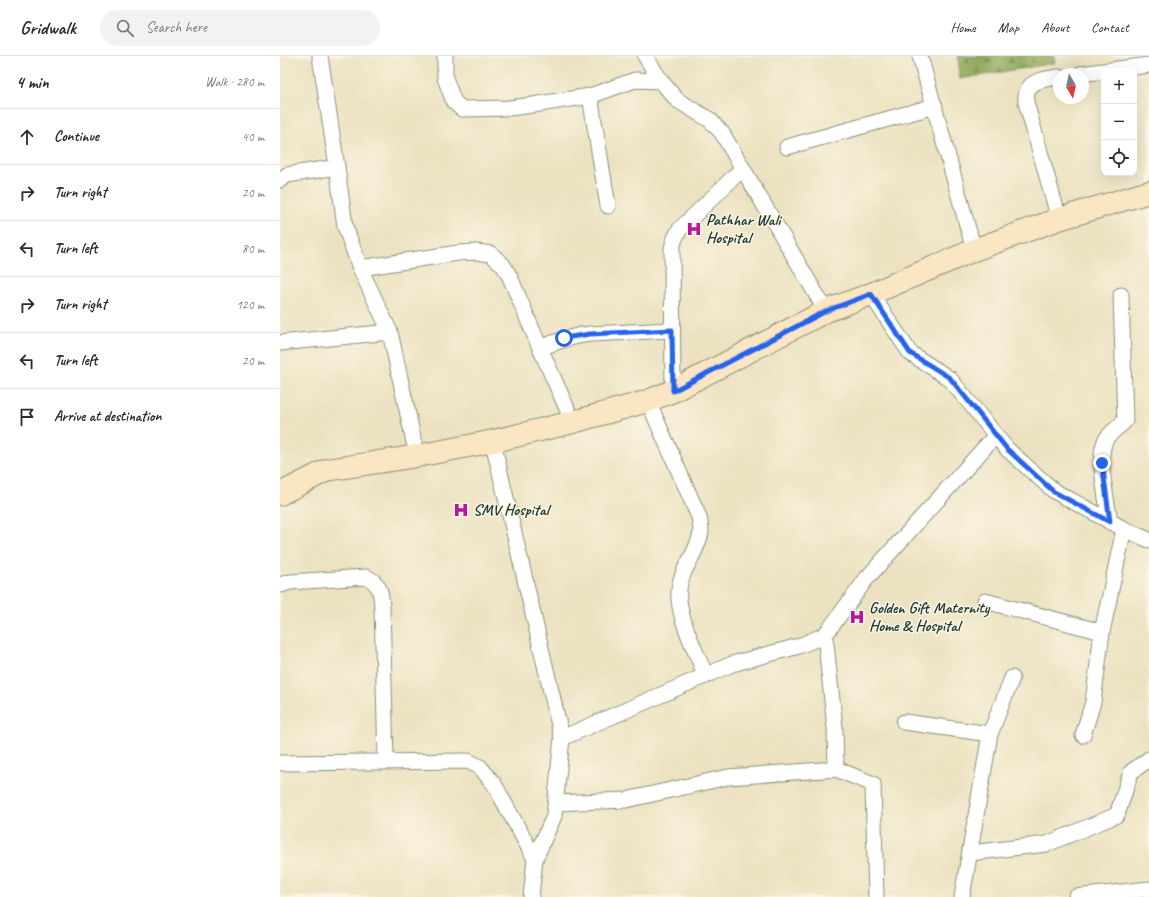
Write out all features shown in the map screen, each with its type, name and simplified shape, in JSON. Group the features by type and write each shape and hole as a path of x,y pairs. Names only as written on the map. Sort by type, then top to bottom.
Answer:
{"main road":[{"path":"280,494 327,470 418,456 494,441 573,422 648,401 673,391 826,311 871,294 974,250 1059,219 1149,192"}],"street":[{"path":"320,56 345,226 360,268 390,332 418,456"},
{"path":"444,56 446,78 454,102 462,109 509,108 590,96 635,80 660,81"},
{"path":"645,56 660,81 677,100 710,120 722,133 826,311"},
{"path":"920,56 974,250"},
{"path":"1089,73 1149,65"},
{"path":"1053,78 1036,82 1028,87 1025,94 1059,219"},
{"path":"590,96 608,206"},
{"path":"788,147 935,106"},
{"path":"280,180 287,175 337,167"},
{"path":"673,391 672,248 675,238 680,228 742,169"},
{"path":"360,268 458,253 477,252 491,254 503,265 510,277 573,422"},
{"path":"871,294 910,353 950,378 1007,449 1054,492 1110,522 1149,540"},
{"path":"1110,522 1102,463 1102,450 1105,440 1124,421 1121,295"},
{"path":"540,348 564,338 583,334 672,330"},
{"path":"280,343 390,332"},
{"path":"648,401 699,517 701,530 699,540 682,575 678,600 682,615 706,676"},
{"path":"562,738 732,664 799,646 825,635 867,578 996,435"},
{"path":"494,441 495,451 562,738 554,816 535,859 531,897"},
{"path":"1083,735 1093,702 1102,632 1124,529"},
{"path":"280,585 290,582 366,577 372,579 378,585 381,594 382,606 386,761"},
{"path":"985,601 1102,632"},
{"path":"825,635 836,728 836,769"},
{"path":"962,897 990,734 1012,678"},
{"path":"904,722 990,734"},
{"path":"970,853 1047,844 1117,815 1131,772 1149,760"},
{"path":"280,763 468,761 480,767 494,784 535,859"},
{"path":"556,803 626,800 728,777 836,769 873,784 876,897"},
{"path":"1076,897 1149,889"}],"green space":[{"path":"958,56 1054,56 1055,63 960,79"}],"place":[{"name":"Pathhar Wali Hospital","path":"694,229"},
{"name":"SMV Hospital","path":"461,510"},
{"name":"Golden Gift Maternity Home & Hospital","path":"857,617"}],"route":[{"path":"564,338 576,335 672,330 673,391 826,311 871,294 910,353 950,378 1007,449 1054,492 1110,522 1102,463"}]}
